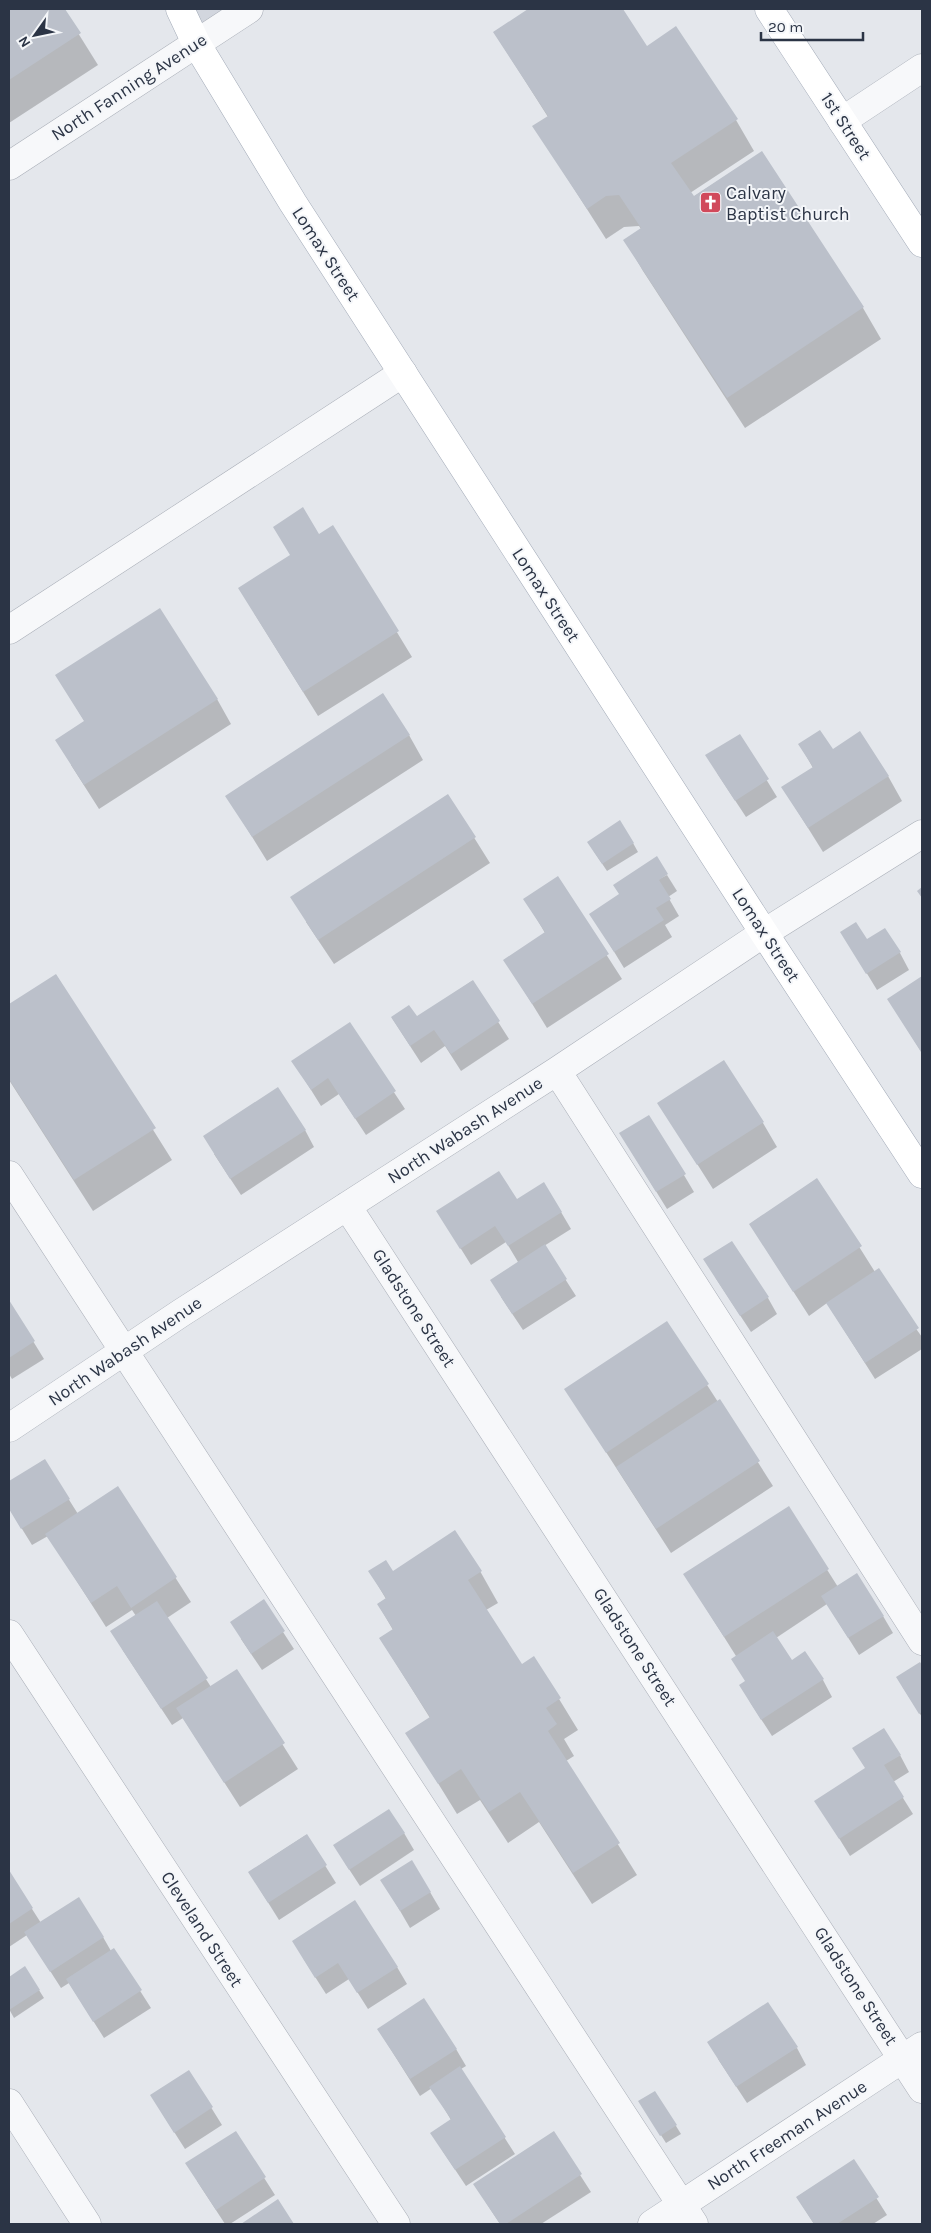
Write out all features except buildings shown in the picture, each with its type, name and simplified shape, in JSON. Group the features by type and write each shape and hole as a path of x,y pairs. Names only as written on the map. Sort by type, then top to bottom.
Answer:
{"main road":[{"name":"Lomax Street","path":"180,9 196,43 293,203 764,933 922,1174"},
{"name":"1st Street","path":"769,9 922,243"}],"street":[{"name":"North Fanning Avenue","path":"9,166 249,9"},
{"path":"842,121 922,68"},
{"path":"9,630 403,373"},
{"name":"North Wabash Avenue","path":"9,1428 123,1351 557,1071 764,933 922,834"},
{"path":"557,1071 922,1640"},
{"path":"9,1175 688,2214"},
{"name":"Gladstone Street","path":"347,1206 913,2053 922,2089"},
{"name":"Cleveland Street","path":"9,1634 396,2224"},
{"name":"North Freeman Avenue","path":"652,2224 688,2214 913,2053"},
{"path":"9,2102 87,2224"}],"shaded area":[{"path":"180,9 249,9 196,43"}],"place":[{"name":"Calvary Baptist Church","path":"710,203"}]}
